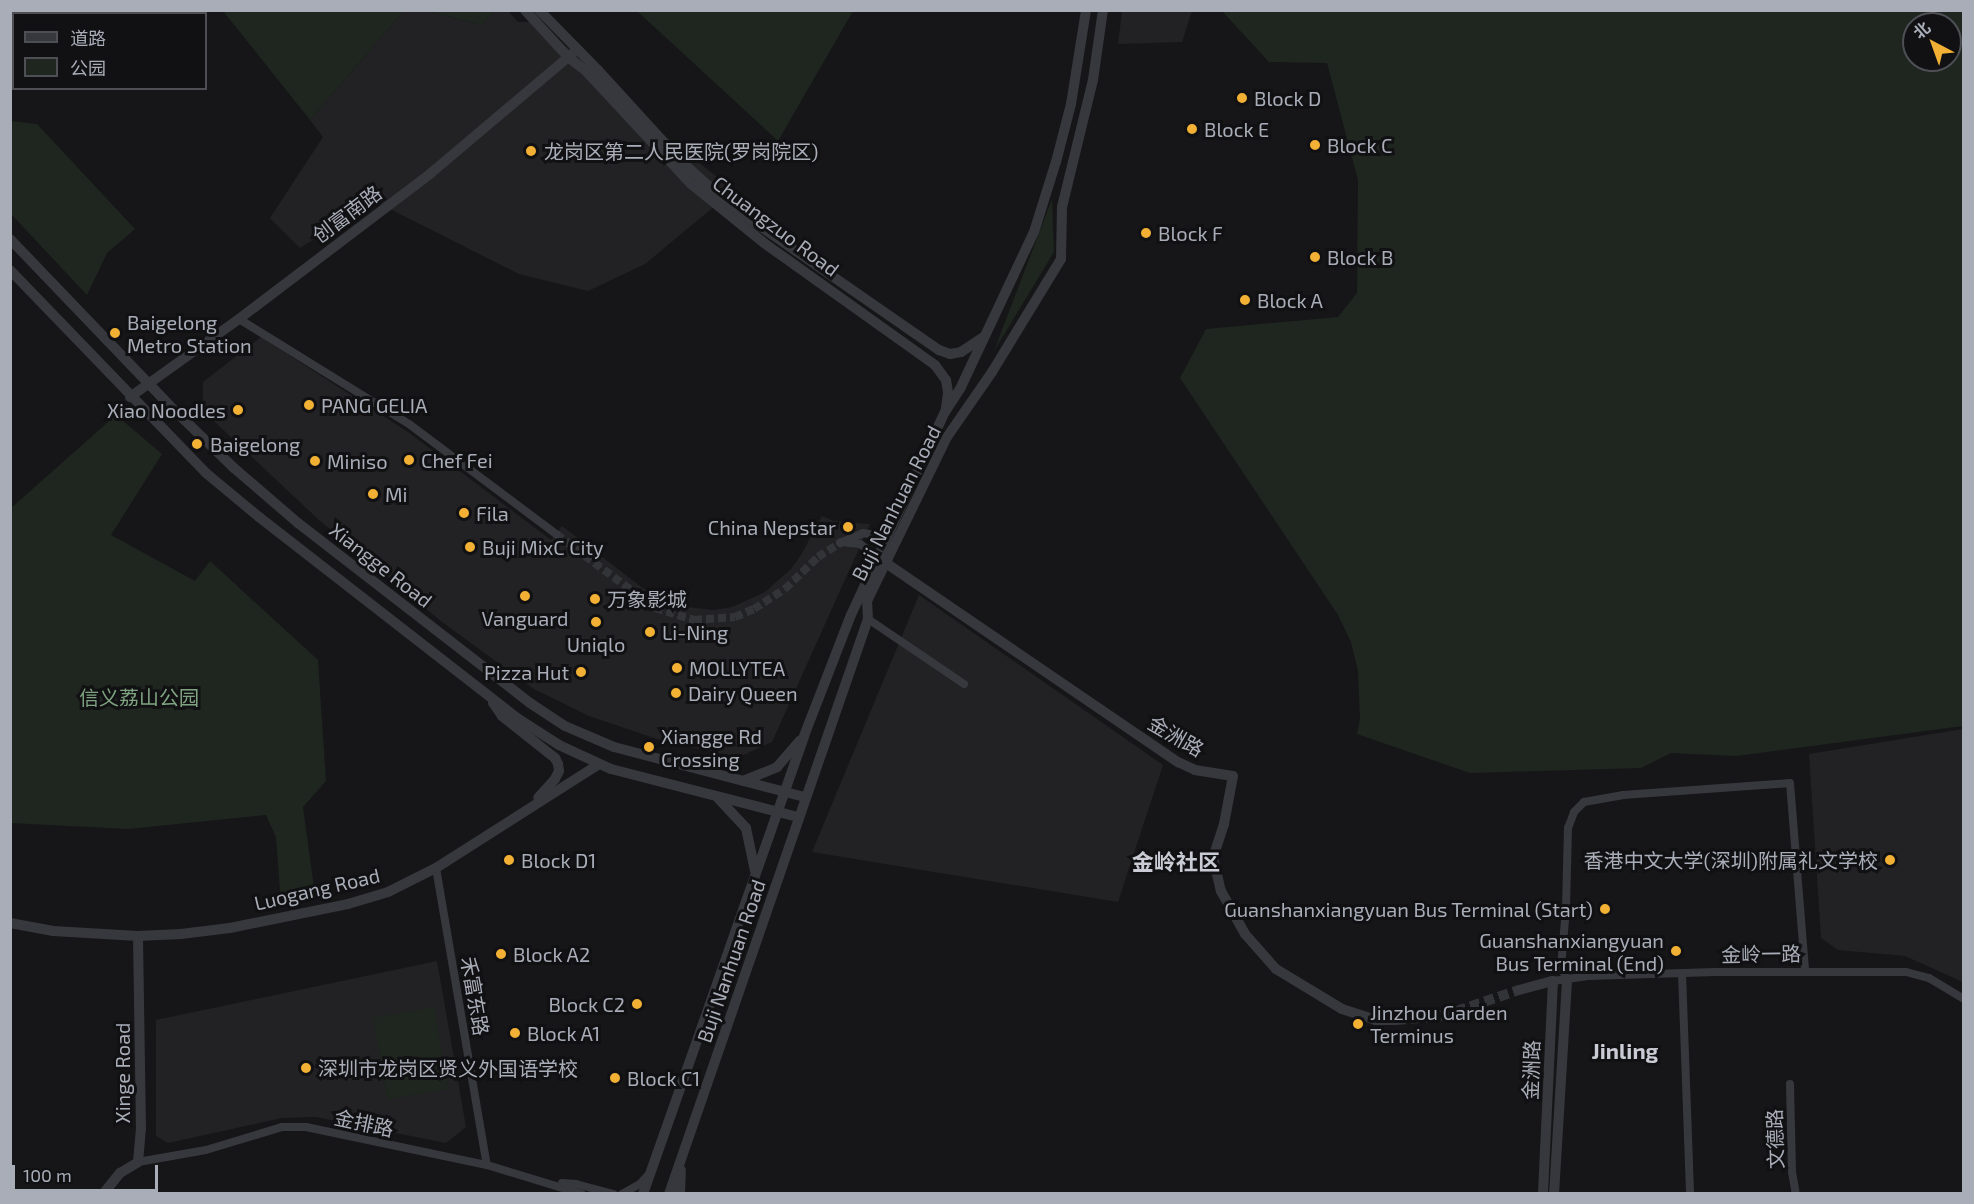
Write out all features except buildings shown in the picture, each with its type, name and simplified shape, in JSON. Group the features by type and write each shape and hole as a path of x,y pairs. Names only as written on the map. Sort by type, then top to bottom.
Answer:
{"street":[{"name":"Chuangzuo Road","path":"525,10 568,57 586,71 690,183 935,365 946,380 948,393 945,412"},
{"name":"Chuangzuo Road","path":"539,10 683,163 767,239 939,350 950,354 961,352 972,348 985,336"},
{"name":"Buji Nanhuan Road","path":"669,1194 681,1165 798,817 868,619 867,601 882,561 887,537 945,412 960,389 1034,232 1071,104 1086,10"},
{"name":"Buji Nanhuan Road","path":"644,1194 804,736 851,615 947,437 992,372 1061,259 1062,207 1094,80 1103,10"},
{"name":"创富南路","path":"130,397 239,319 432,173 578,49"},
{"name":"Xiangge Road","path":"10,239 148,383 234,468 344,559 530,704 565,726 614,747 805,797"},
{"name":"Xiangge Road","path":"10,270 178,447 234,497 537,732 599,764 798,817"},
{"path":"239,319 409,424 556,534"},
{"path":"882,561 860,544 840,543 863,533 887,537"},
{"name":"金洲路","path":"882,561 1178,762 1195,770 1233,776 1224,824 1213,857 1221,891 1245,934 1276,969 1342,1009 1375,1020 1396,1020"},
{"path":"868,619 964,684"},
{"path":"488,695 502,716 555,758 558,764 559,771 555,779 527,810"},
{"path":"743,781 777,766 804,736"},
{"name":"Luogang Road","path":"10,922 53,931 138,936 230,928 348,904 388,892 436,868 599,764"},
{"path":"1519,990 1552,981 1561,967 1566,909 1568,828 1574,812 1584,802 1623,795 1790,783 1805,970"},
{"path":"715,795 734,811 746,828 751,840 756,875"},
{"name":"禾富东路","path":"436,868 487,1165"},
{"name":"Xinge Road","path":"138,936 141,1129 138,1162"},
{"path":"1561,967 1567,979"},
{"name":"金岭一路","path":"1552,981 1682,973 1805,970 1906,972 1929,978 1964,999"},
{"path":"1682,973 1690,1194"},
{"name":"金洲路","path":"1554,1194 1567,979"},
{"name":"金洲路","path":"1543,1194 1552,981"},
{"name":"文德路","path":"1790,1084 1792,1172 1796,1194"},
{"name":"金排路","path":"138,1162 206,1150 282,1127 306,1127 487,1165 554,1183 582,1194"},
{"path":"103,1194 120,1173 138,1162"},
{"path":"680,1194 681,1165"},
{"path":"622,1194 640,1184 653,1167"},
{"path":"554,1183 576,1184 614,1194"}],"shaded area":[{"path":"1122,10 1192,11 1182,42 1118,44"},
{"name":"龙岗区第二人民医院(罗岗院区)","path":"404,11 427,11 482,25 495,11 508,11 518,22 532,22 578,55 642,118 726,184 728,195 645,264 588,291 519,274 374,201 300,248 270,218 323,137 310,120"},
{"name":"Buji MixC City","path":"261,337 408,432 551,540 562,526 644,589 677,606 714,610 732,607 765,592 791,569 822,516 833,521 870,524 772,742 739,757 666,742 589,716 534,689 442,622 319,520 203,411 203,382"},
{"path":"919,595 1163,765 1118,902 812,852"},
{"name":"香港中文大学(深圳)附属礼文学校","path":"1963,729 1963,982 1905,956 1838,950 1821,938 1809,754"},
{"name":"深圳市龙岗区贤义外国语学校","path":"437,961 466,1127 446,1143 316,1117 282,1118 168,1143 156,1136 156,1020"}],"green space":[{"path":"223,11 404,11 310,120"},
{"path":"427,11 495,11 482,25"},
{"path":"637,11 853,11 778,141"},
{"path":"1222,11 1963,11 1963,726 1737,756 1671,753 1641,768 1470,773 1357,734 1360,719 1358,671 1351,642 1338,615 1180,378 1206,329 1338,317 1357,293 1358,180 1327,63 1269,62"},
{"path":"11,121 37,124 135,229 107,253 87,295 11,214"},
{"path":"1052,199 1054,252 994,351"},
{"name":"信义荔山公园","path":"116,415 162,454 111,535 195,581 210,561 318,660 326,781 303,807 315,895 281,905 276,837 266,815 128,829 11,823 11,508"},
{"path":"434,1007 448,1089 387,1100 373,1018"}],"tunnel":[{"path":"556,534 655,608 694,620 735,617 754,609 785,589 818,557 840,543"},
{"path":"1396,1020 1442,1016 1519,990"}],"place":[{"name":"Block D","path":"1242,98"},
{"name":"Block E","path":"1192,129"},
{"name":"Block C","path":"1315,145"},
{"name":"龙岗区第二人民医院(罗岗院区)","path":"531,151"},
{"name":"Block F","path":"1146,233"},
{"name":"Block B","path":"1315,257"},
{"name":"Block A","path":"1245,300"},
{"name":"Baigelong Metro Station","path":"115,333"},
{"name":"PANG GELIA","path":"309,405"},
{"name":"Xiao Noodles","path":"238,410"},
{"name":"Baigelong","path":"197,444"},
{"name":"Chef Fei","path":"409,460"},
{"name":"Miniso","path":"315,461"},
{"name":"Mi","path":"373,494"},
{"name":"Fila","path":"464,513"},
{"name":"China Nepstar","path":"848,527"},
{"name":"Buji MixC City","path":"470,547"},
{"name":"Vanguard","path":"525,596"},
{"name":"万象影城","path":"595,599"},
{"name":"Uniqlo","path":"596,622"},
{"name":"Li-Ning","path":"650,632"},
{"name":"MOLLYTEA","path":"677,668"},
{"name":"Pizza Hut","path":"581,672"},
{"name":"Dairy Queen","path":"676,693"},
{"name":"Xiangge Rd Crossing","path":"649,747"},
{"name":"Block D1","path":"509,860"},
{"name":"香港中文大学(深圳)附属礼文学校","path":"1890,860"},
{"name":"Guanshanxiangyuan Bus Terminal (Start)","path":"1605,909"},
{"name":"Guanshanxiangyuan Bus Terminal (End)","path":"1676,951"},
{"name":"Block A2","path":"501,954"},
{"name":"Block C2","path":"637,1004"},
{"name":"Jinzhou Garden Terminus","path":"1358,1024"},
{"name":"Block A1","path":"515,1033"},
{"name":"深圳市龙岗区贤义外国语学校","path":"306,1068"},
{"name":"Block C1","path":"615,1078"}],"district":[{"name":"金岭社区","path":"1176,862"},
{"name":"Jinling","path":"1625,1051"}]}
